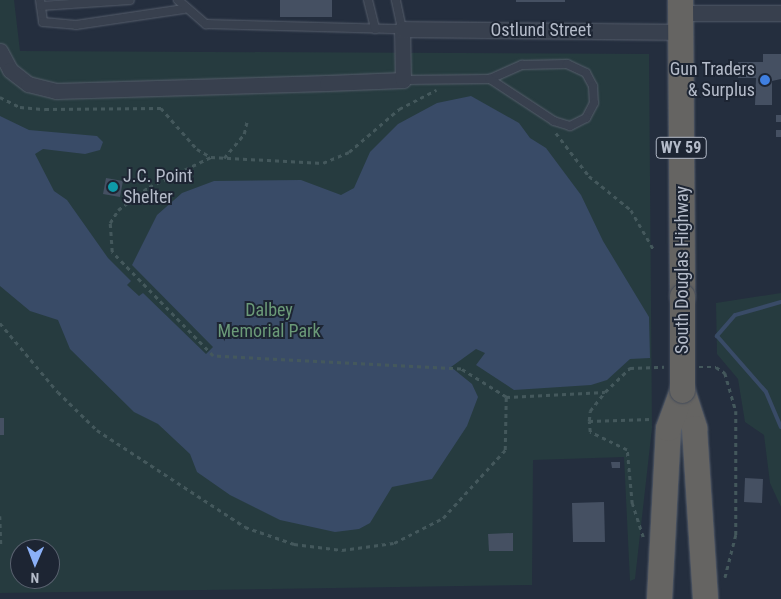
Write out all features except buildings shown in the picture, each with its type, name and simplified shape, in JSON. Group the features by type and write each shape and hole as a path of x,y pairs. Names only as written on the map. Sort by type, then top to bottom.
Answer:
{"highway":[{"name":"South Douglas Highway","path":"680,15 682,390 694,428 705,599"},
{"name":"South Douglas Highway","path":"659,599 668,428 682,390"}],"street":[{"name":"Ostlund Street","path":"402,29 680,15 781,13"},
{"path":"0,51 10,70 28,84 56,90 403,80 402,29"}],"lane":[{"path":"130,0 41,3 43,22 76,25 184,9"},
{"path":"178,0 184,9 206,24 402,29 396,0"},
{"path":"368,0 375,29"},
{"path":"403,80 490,79 522,64 567,64 586,74 593,86 594,103 586,118 570,126 554,121 490,79"}],"path":[{"path":"442,89 399,109 336,161 211,157 132,198 110,223 108,237 112,252 208,352 223,358 461,369 506,397 605,392"},
{"path":"0,97 20,107 45,109 161,108 189,139 211,157"},
{"path":"224,158 244,134 247,121"},
{"path":"547,127 568,145 589,176 632,210 654,250"},
{"path":"0,323 58,392 131,455 245,527 321,550 394,543 443,518 505,450 506,397"},
{"path":"589,421 657,419"},
{"path":"0,516 2,544"}],"green space":[{"name":"Dalbey Memorial Park","path":"0,0 14,0 20,51 649,54 652,428 635,579 630,581 624,457 533,460 532,585 0,593"},
{"path":"781,293 781,507 770,483 764,435 745,422 738,379 717,354 716,303"}],"water":[{"path":"471,96 519,123 530,138 546,148 581,195 603,241 649,317 650,358 630,359 607,380 591,385 514,390 476,365 485,353 476,349 451,367 472,384 478,397 467,426 432,479 392,487 370,523 359,529 335,532 280,520 230,495 197,472 190,454 158,424 134,412 70,349 58,320 30,311 0,286 0,116 29,130 97,136 103,142 100,150 85,154 43,149 35,154 54,191 67,200 108,258 131,281 127,285 139,296 143,293 206,354 213,347 132,265 157,215 182,193 214,181 301,180 341,195 354,188 370,152 398,124 437,103"}],"waterway":[{"path":"781,302 735,315 717,336 766,392 781,427"}],"place":[{"name":"Gun Traders & Surplus","path":"765,80"},
{"name":"J.C. Point Shelter","path":"113,187"}]}
